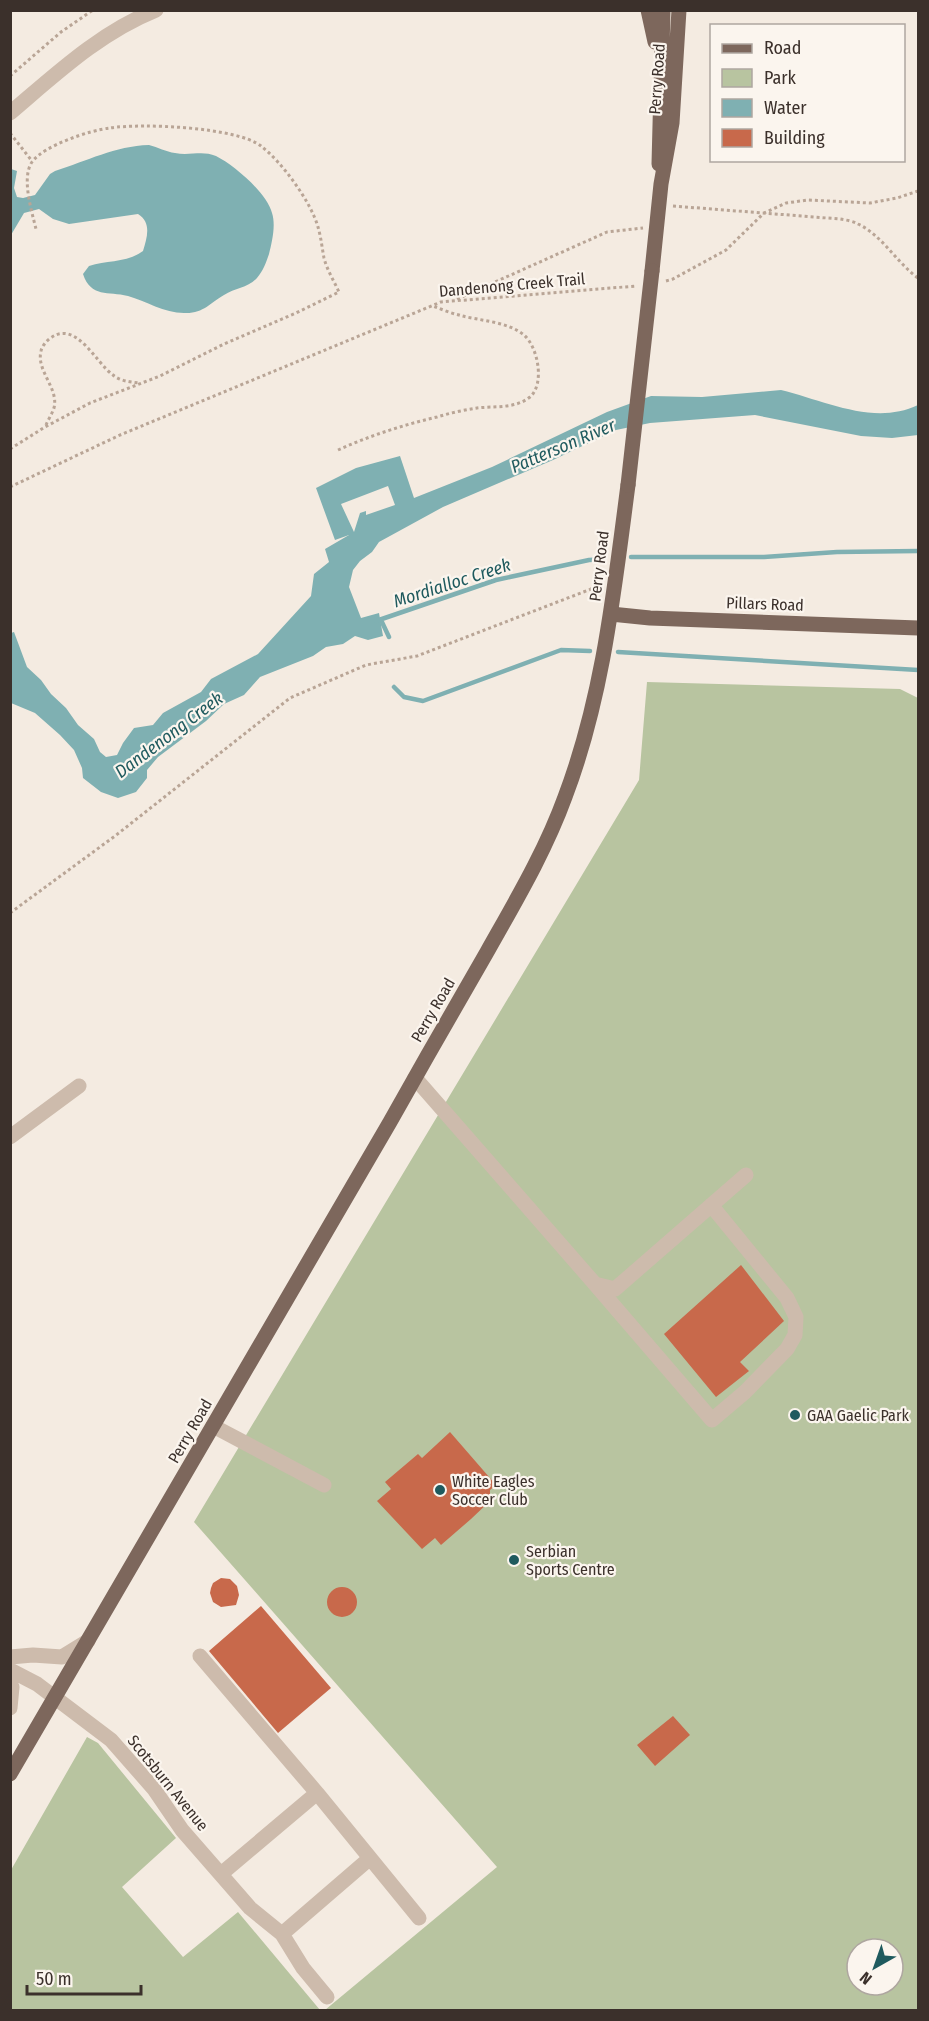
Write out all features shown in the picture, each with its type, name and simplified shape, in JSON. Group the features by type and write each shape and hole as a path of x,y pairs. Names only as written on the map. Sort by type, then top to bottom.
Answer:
{"main road":[{"path":"648,10 660,72"},
{"name":"Perry Road","path":"661,184 658,160 663,10"},
{"name":"Perry Road","path":"10,1774 524,888 549,838 566,796 584,742 611,614 657,276 655,228 672,123 679,10"},
{"name":"Pillars Road","path":"611,614 918,628"}],"street":[{"path":"10,113 88,47 139,17 156,10"},
{"path":"415,1078 712,1420 745,1392 787,1349 795,1335 796,1317 788,1298 711,1205"},
{"path":"10,1137 80,1086"},
{"path":"595,1284 615,1289 746,1175"},
{"path":"213,1426 324,1485"},
{"path":"10,1657 33,1655 62,1657 88,1641"},
{"path":"200,1656 419,1918"},
{"name":"Scotsburn Avenue","path":"10,1670 55,1697 123,1752 182,1830 220,1874 250,1908 282,1934 303,1968 327,1997"},
{"path":"10,1684 12,1687 10,1707"},
{"path":"220,1874 316,1793"},
{"path":"282,1934 369,1859"}],"path":[{"path":"10,76 61,32 93,10"},
{"path":"10,449 90,403 141,384 224,344 296,314 339,292 325,260 318,226 302,194 279,161 259,144 232,134 153,127 111,127 86,132 54,147 32,162 27,174 36,229"},
{"path":"10,133 32,162"},
{"path":"657,276 673,279 726,250 764,213 786,203 808,200 870,203 918,191"},
{"path":"659,204 840,219 858,224 918,278"},
{"path":"452,301 607,232 655,228"},
{"name":"Dandenong Creek Trail","path":"10,487 120,435 441,302 639,285"},
{"path":"338,450 435,417 475,408 511,406 530,397 538,385 537,364 533,349 524,335 506,326 431,306"},
{"path":"45,427 54,409 55,398 40,361 41,350 53,336 64,333 75,337 113,375 122,380 141,384"},
{"path":"10,913 115,836 290,698 366,664 417,656 615,580"}],"green space":[{"path":"647,682 900,689 918,698 918,2010 325,2010 497,1867 194,1522 639,780"},
{"path":"87,1737 98,1743 176,1838 122,1887 183,1957 238,1912 320,2010 11,2010 11,1870"}],"water":[{"path":"149,145 168,152 206,153 216,156 249,180 264,197 272,213 274,228 263,270 250,284 228,293 196,312 169,311 128,296 95,290 86,282 83,274 89,266 124,259 143,251 147,226 138,214 69,224 53,219 39,209 24,213 11,235 11,169 17,171 14,188 17,197 23,198 35,195 50,174 55,171 113,151"},
{"path":"781,390 850,410 867,412 901,411 918,405 918,435 892,438 861,436 755,415 650,423 616,430 443,507 379,542 353,570 349,587 361,618 379,613 383,636 368,640 355,636 343,644 326,647 313,656 260,677 244,695 224,704 206,721 158,757 147,770 147,778 136,792 118,798 101,792 83,778 82,768 74,750 60,735 35,713 11,703 11,633 14,632 27,667 66,708 78,725 94,739 100,752 106,757 117,755 134,728 153,725 163,713 201,692 211,679 258,654 311,596 314,574 329,562 325,549 349,535 335,540 316,488 356,468 400,456 414,498 492,467 607,412 651,396 702,397","holes":["388,486 395,505 366,515 366,511 360,513 354,532 341,504"]}],"building":[{"path":"741,1265 784,1321 740,1362 749,1371 716,1397 664,1334"},
{"name":"White Eagles Soccer Club","path":"450,1432 496,1485 490,1490 490,1501 441,1545 435,1538 422,1549 377,1501 391,1489 385,1482 418,1454 422,1458"},
{"path":"221,1578 230,1579 237,1586 239,1595 236,1605 221,1607 213,1602 211,1588 213,1583"},
{"path":"342,1587 353,1591 357,1602 353,1613 342,1617 331,1613 327,1602 331,1591"},
{"path":"261,1606 331,1688 278,1733 209,1651"},
{"path":"673,1716 690,1735 655,1766 637,1745"}],"waterway":[{"name":"Mordialloc Creek","path":"631,557 764,557 837,552 918,551"},
{"name":"Mordialloc Creek","path":"376,621 496,580 589,560 604,559"},
{"path":"381,620 389,637"},
{"path":"394,687 404,697 423,701 561,650 590,651"},
{"path":"618,652 918,670"}],"place":[{"name":"GAA Gaelic Park","path":"795,1415"},
{"name":"White Eagles Soccer Club","path":"440,1490"},
{"name":"Serbian Sports Centre","path":"514,1560"}],"water label":[{"name":"Patterson River","path":"563,446"},
{"name":"Dandenong Creek","path":"169,735"}]}
